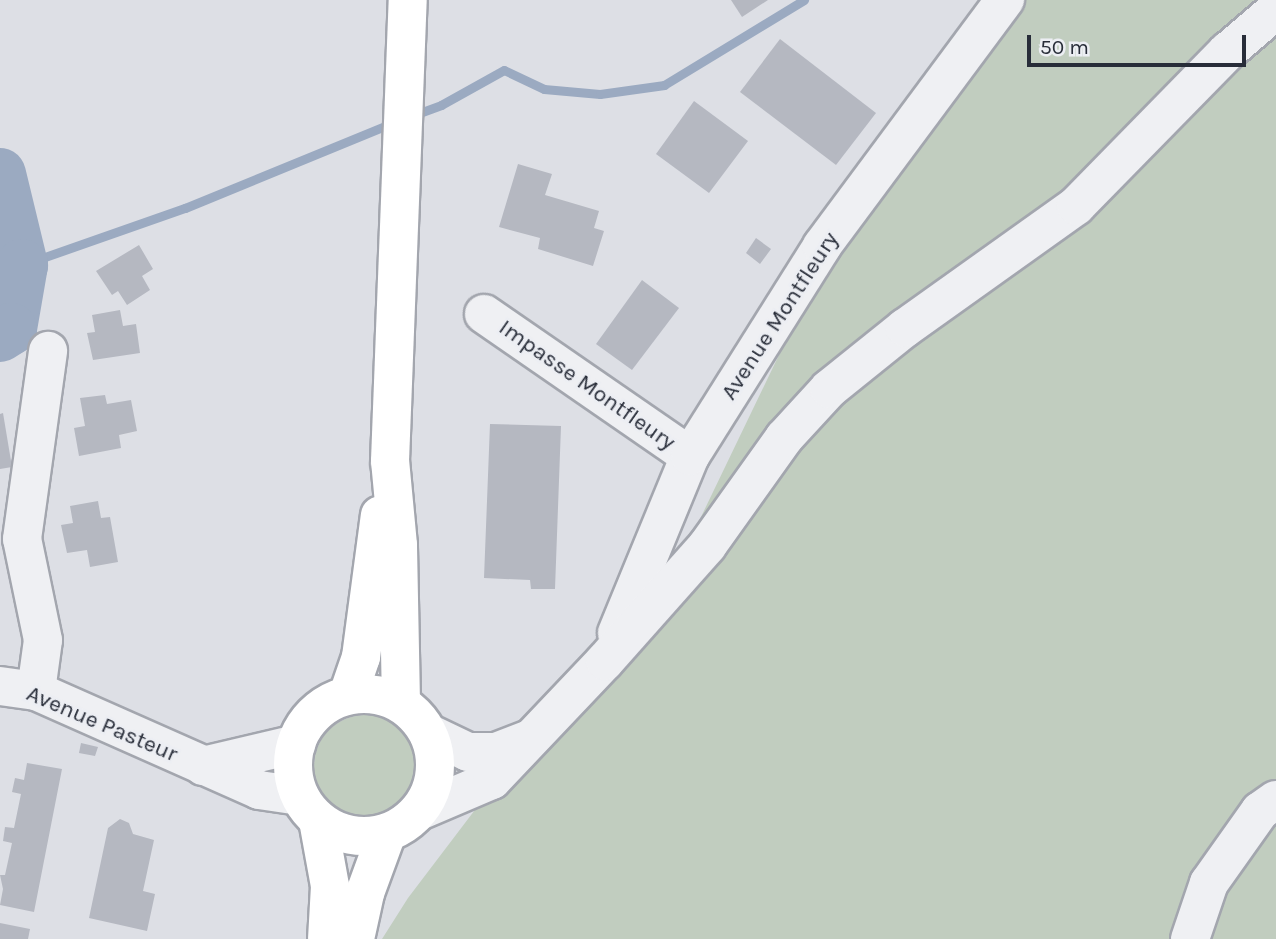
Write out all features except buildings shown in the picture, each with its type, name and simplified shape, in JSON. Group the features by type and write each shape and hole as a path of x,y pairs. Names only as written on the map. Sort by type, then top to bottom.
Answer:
{"main road":[{"path":"401,703 398,545 390,461 408,0"},
{"path":"348,695 361,657 374,547 390,461"},
{"path":"309,808 339,832 363,837 387,833 405,824 419,811 430,793 435,774 435,753 428,733 416,716 401,703 366,693 348,695 315,712 296,744 294,780 309,808 330,886 327,939"},
{"path":"355,939 365,893 387,833"}],"street":[{"name":"Avenue Montfleury","path":"605,661 690,456 822,246 1006,0"},
{"path":"419,811 492,780 605,661 706,546 784,438 829,389 905,328 1076,206 1227,52 1276,10"},
{"name":"Impasse Montfleury","path":"484,314 690,456"},
{"path":"18,689 43,640 22,538 48,351"},
{"name":"Avenue Pasteur","path":"18,689 259,790 309,808"},
{"path":"428,733 468,752 496,752 528,740"},
{"name":"Avenue Pasteur","path":"203,766 296,744"},
{"path":"1190,939 1209,883 1260,811 1276,800"}],"green space":[{"path":"1016,0 1276,0 1276,939 382,939 408,898 487,794 636,652 816,278"},
{"path":"365,715 384,719 401,730 412,747 416,766 412,785 401,802 384,813 365,817 346,813 329,802 318,785 314,766 318,747 329,730 346,719"}],"waterway":[{"path":"414,115 441,105 504,70 544,89 600,94 664,85 804,0"},
{"path":"22,265 185,208 395,122"},
{"path":"0,174 22,265 11,329 0,336"}]}
